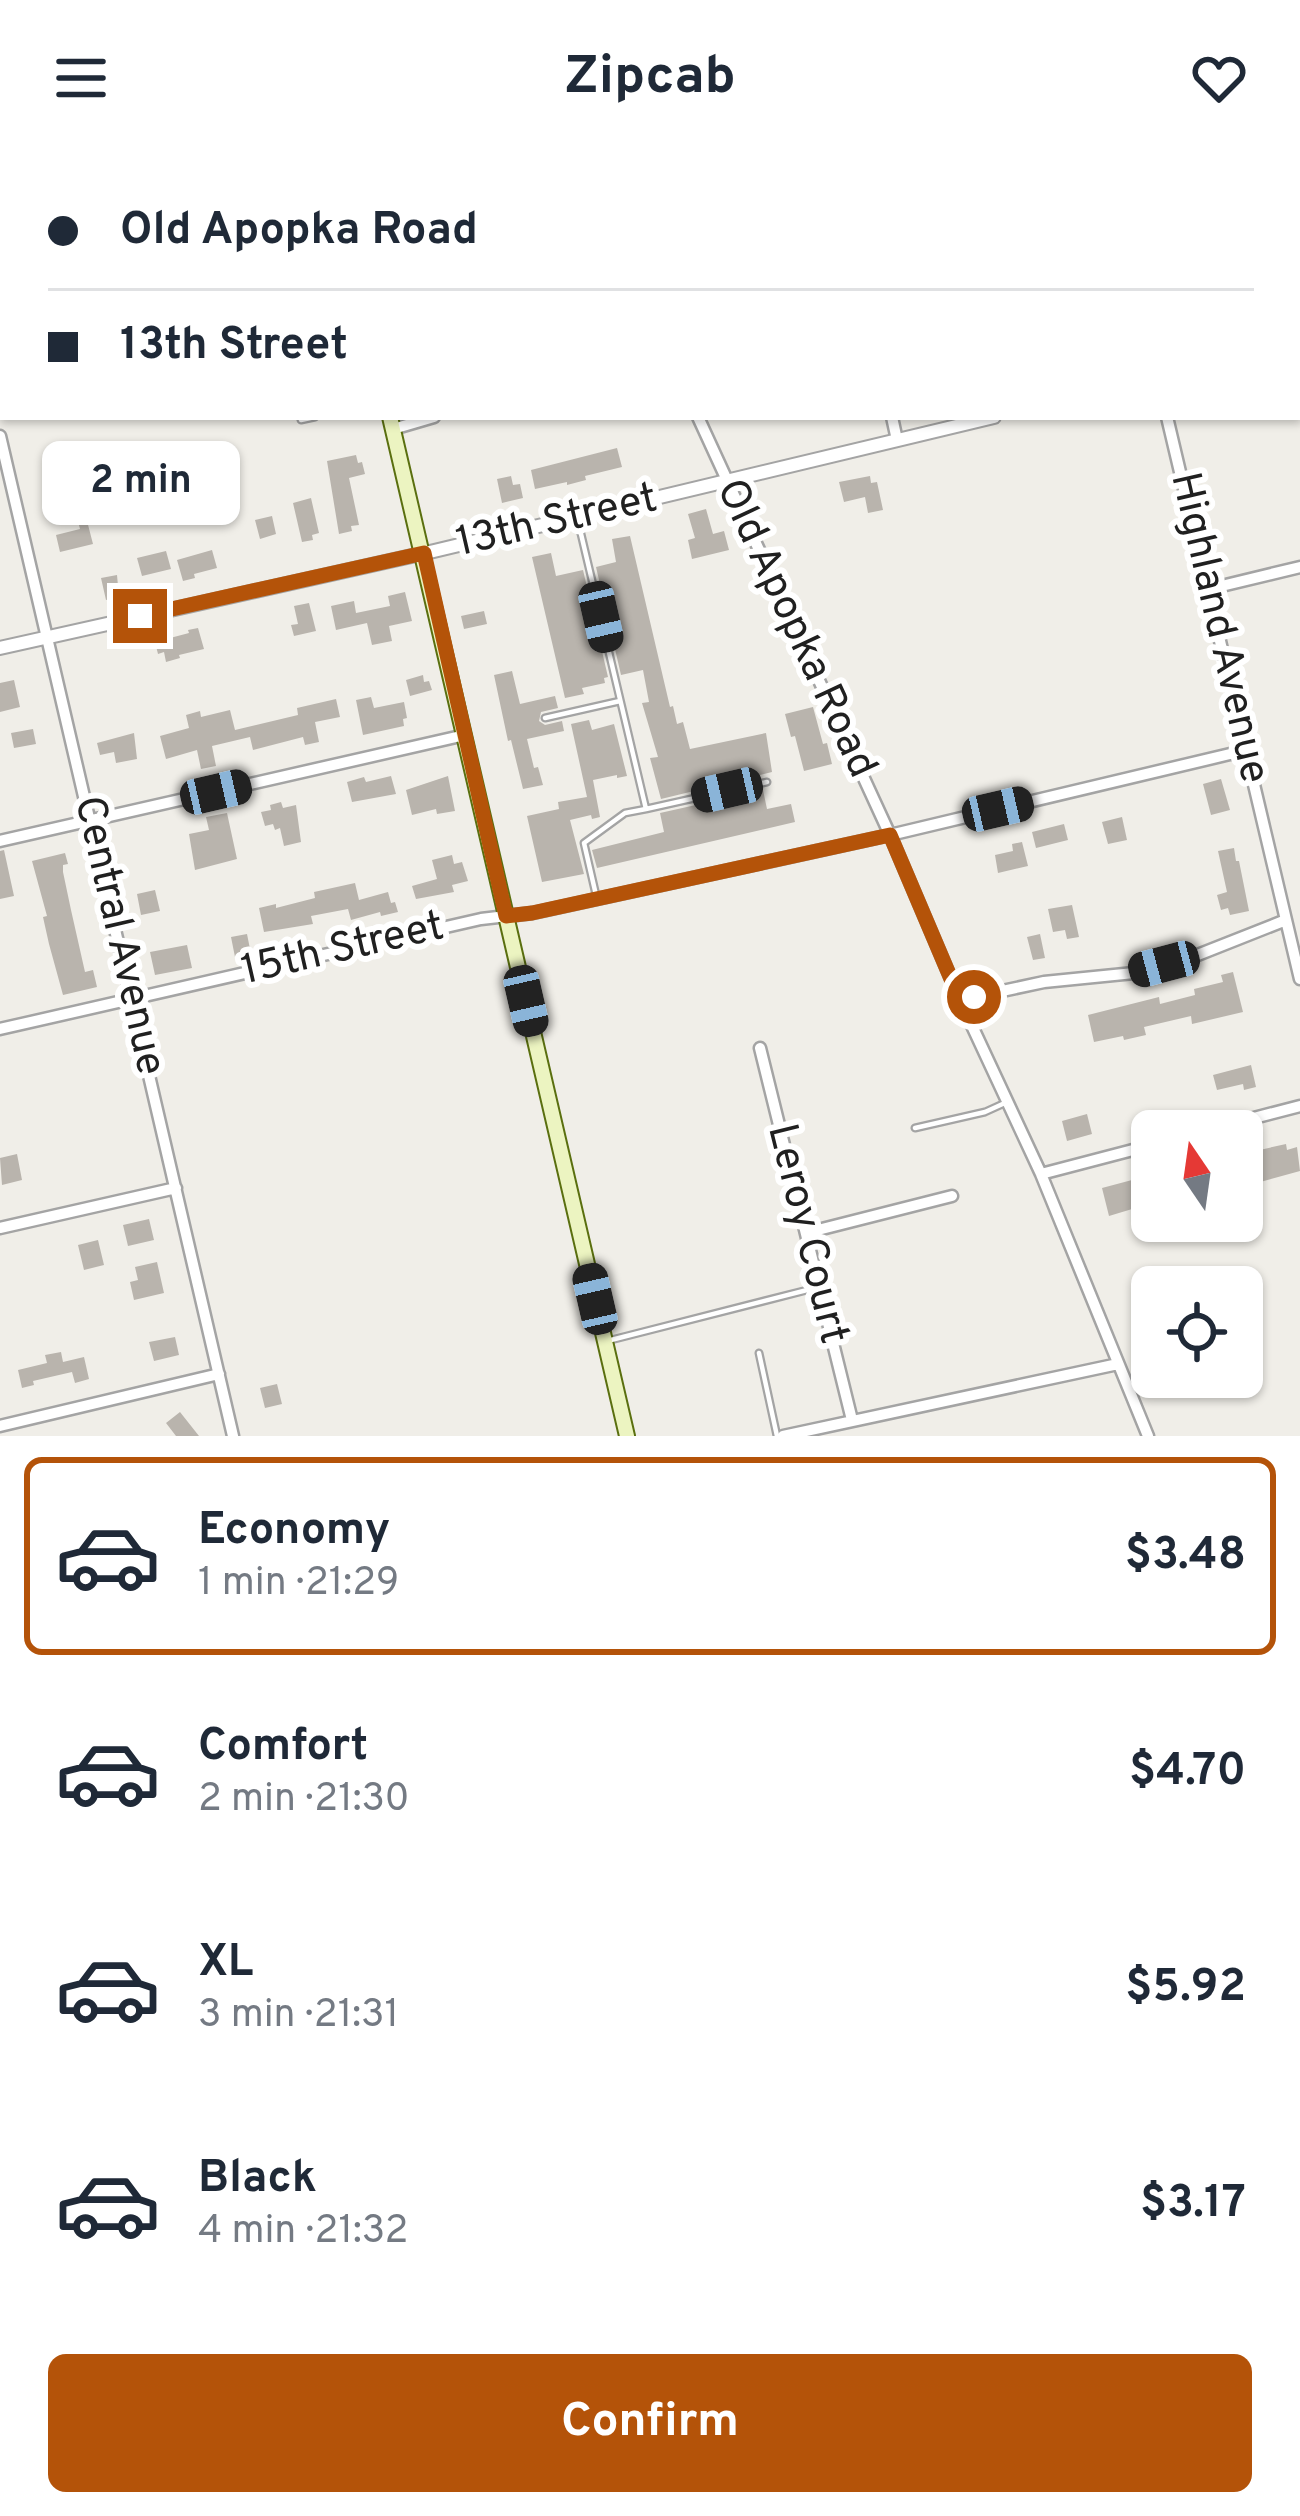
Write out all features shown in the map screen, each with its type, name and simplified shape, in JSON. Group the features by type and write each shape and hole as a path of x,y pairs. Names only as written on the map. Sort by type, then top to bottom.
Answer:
{"main road":[{"path":"392,423 627,1436"}],"street":[{"name":"Old Apopka Road","path":"699,420 1041,1174 1148,1436"},
{"path":"893,420 897,440"},
{"name":"13th Street","path":"0,648 981,420"},
{"name":"Highland Avenue","path":"1168,420 1300,979"},
{"name":"Central Avenue","path":"0,436 233,1436"},
{"path":"1209,589 1300,567"},
{"path":"0,841 465,735"},
{"name":"15th Street","path":"0,1029 481,919 597,899 890,835 1230,754 1249,754"},
{"path":"960,1000 1044,982 1134,973 1195,956 1286,920"},
{"name":"Leroy Court","path":"760,1048 852,1420"},
{"path":"1263,1116 1300,1106"},
{"path":"1041,1174 1131,1150"},
{"path":"0,1228 176,1188"},
{"path":"806,1233 952,1196"},
{"path":"780,1436 1118,1364"},
{"path":"0,1426 219,1374"}],"lane":[{"path":"577,517 646,809"},
{"path":"544,718 620,700"},
{"path":"597,899 584,843 625,814 767,782"},
{"path":"915,1128 985,1112 1007,1102"},
{"path":"605,1341 819,1287"},
{"path":"759,1353 780,1436"}],"building":[{"path":"617,448 622,467 567,485 535,489 531,470"},
{"path":"356,455 365,474 349,478 359,525 339,534 327,461"},
{"path":"511,476 513,485 520,484 523,498 502,503 497,479"},
{"path":"870,476 871,483 877,482 883,510 868,513 865,497 844,502 839,482"},
{"path":"100,496 104,513 86,517 93,544 60,552 56,535 80,529 73,502"},
{"path":"311,498 319,533 302,542 293,503"},
{"path":"706,509 713,534 724,531 729,550 692,559 688,540 695,538 688,514"},
{"path":"272,516 276,534 260,539 255,520"},
{"path":"630,536 670,707 677,724 683,722 690,749 766,733 772,772 661,799 650,758 658,757 642,703 649,702 643,670 621,675 596,567 616,562 612,539"},
{"path":"212,550 217,568 183,581 177,560"},
{"path":"166,551 171,569 142,576 137,558"},
{"path":"551,553 556,576 583,570 608,677 605,683 582,688 584,694 565,698 532,557"},
{"path":"117,575 119,597 106,600 101,578"},
{"path":"405,592 412,621 389,626 392,641 372,645 367,623 336,630 331,606 354,601 356,613 390,606 388,596"},
{"path":"309,603 316,631 294,636 291,625 298,624 294,606"},
{"path":"484,611 487,624 464,629 461,616"},
{"path":"198,628 204,649 166,662 164,652 158,654 155,642"},
{"path":"512,671 520,704 555,696 558,708 541,712 539,721 545,725 562,721 564,731 527,739 543,785 523,789 494,675"},
{"path":"423,675 432,690 410,696 406,680"},
{"path":"14,680 20,707 0,712 0,683"},
{"path":"371,697 374,708 404,702 404,726 363,735 356,700"},
{"path":"336,699 340,717 315,722 319,742 305,745 303,737 253,750 250,737 212,746 216,766 201,769 197,750 166,759 160,736 189,728 186,715 200,711 201,717 230,710 235,730 298,715 297,708"},
{"path":"813,707 832,764 804,771 785,714"},
{"path":"589,720 592,730 614,724 627,776 593,780 600,817 570,820 584,874 542,882 527,816 559,809 558,802 587,797 571,724"},
{"path":"33,729 36,744 14,748 11,733"},
{"path":"134,733 137,759 116,763 114,752 100,755 97,743"},
{"path":"391,776 396,794 352,802 347,782"},
{"path":"448,776 455,811 437,814 436,809 412,815 406,790"},
{"path":"1221,779 1230,810 1211,815 1203,784"},
{"path":"763,790 767,809 791,804 795,822 597,868 592,850 664,832 660,813"},
{"path":"281,802 283,808 296,805 301,842 284,846 280,828 265,826 261,812"},
{"path":"227,813 237,859 195,870 189,834 209,830 206,817"},
{"path":"1122,817 1127,840 1108,844 1102,822"},
{"path":"1064,824 1068,840 1036,848 1032,832"},
{"path":"1022,842 1028,866 998,873 995,855 1013,851 1012,844"},
{"path":"1234,848 1249,911 1230,915 1228,908 1221,910 1217,895 1227,892 1218,851"},
{"path":"4,850 14,896 0,899 0,851"},
{"path":"65,853 68,864 63,865 63,872 85,972 93,970 97,987 63,995 32,861"},
{"path":"452,855 454,864 462,862 468,881 452,885 454,892 416,899 412,886 437,879 432,860"},
{"path":"355,883 359,900 388,892 398,912 351,920 348,909 311,916 313,924 264,932 259,908 315,898 314,892"},
{"path":"155,890 160,911 141,915 137,894"},
{"path":"1072,905 1079,937 1067,939 1065,930 1053,932 1048,909"},
{"path":"247,934 251,954 235,957 231,937"},
{"path":"1040,934 1045,958 1033,960 1027,937"},
{"path":"187,945 192,968 155,975 150,952"},
{"path":"1233,972 1243,1012 1192,1024 1191,1016 1144,1027 1146,1035 1094,1042 1088,1015 1159,997 1160,1004 1195,995 1194,989 1223,982 1221,975"},
{"path":"1251,1065 1256,1087 1244,1090 1243,1084 1217,1090 1213,1075"},
{"path":"1087,1114 1092,1134 1067,1141 1062,1121"},
{"path":"1286,1144 1287,1150 1297,1147 1300,1171 1263,1181 1263,1149"},
{"path":"17,1154 22,1180 2,1185 0,1158"},
{"path":"1131,1180 1131,1209 1109,1216 1102,1188"},
{"path":"149,1219 154,1240 128,1246 123,1225"},
{"path":"98,1240 104,1265 84,1270 78,1245"},
{"path":"157,1262 164,1293 134,1300 130,1282 138,1280 135,1267"},
{"path":"175,1337 179,1355 154,1361 149,1342"},
{"path":"61,1352 63,1362 84,1357 89,1379 75,1383 72,1372 22,1388 18,1370 47,1363 45,1355"},
{"path":"277,1384 282,1404 265,1408 260,1388"},
{"path":"180,1412 199,1436 176,1436 166,1423"}],"route":[{"path":"140,616 424,553 506,916 890,835 960,1000 974,997"}]}
